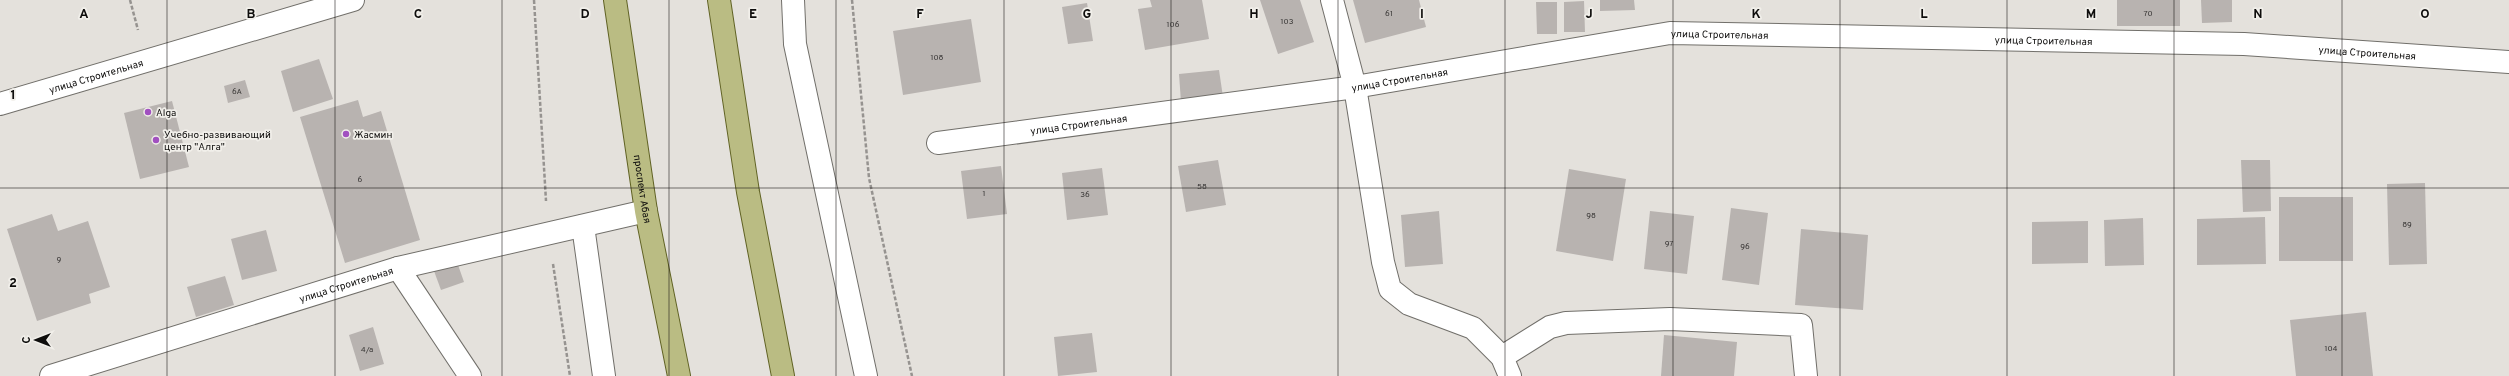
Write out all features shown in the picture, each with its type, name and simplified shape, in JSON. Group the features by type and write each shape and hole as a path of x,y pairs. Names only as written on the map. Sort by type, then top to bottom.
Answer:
{"main road":[{"name":"проспект Абая","path":"614,0 646,211 679,376"},
{"path":"719,0 748,192 782,376"}],"street":[{"name":"улица Строительная","path":"0,104 353,0"},
{"path":"793,0 795,44 866,376"},
{"path":"1332,0 1356,87 1383,262 1390,289 1409,304 1473,328 1506,366 1550,327 1566,322 1670,319 1801,325 1806,376"},
{"name":"улица Строительная","path":"938,143 1356,87 1670,33 2244,44 2509,62"},
{"name":"улица Строительная","path":"51,376 398,268 646,211"},
{"path":"583,226 604,376"},
{"path":"398,268 470,376"}],"path":[{"path":"534,0 548,234 570,376"},
{"path":"852,0 869,178 912,376"}],"building":[{"path":"1150,0 1202,0 1209,39 1145,50 1138,9 1152,7"},
{"path":"1260,0 1300,0 1314,42 1278,54"},
{"path":"1353,0 1419,0 1426,27 1365,43"},
{"path":"1600,0 1634,0 1635,10 1600,11"},
{"path":"2117,0 2180,0 2180,26 2117,26"},
{"path":"2201,0 2232,0 2232,22 2202,23"},
{"path":"1584,1 1585,32 1564,32 1564,2"},
{"path":"1536,2 1557,2 1557,34 1537,34"},
{"path":"1087,3 1093,41 1068,44 1062,7"},
{"path":"971,19 981,82 903,95 893,31"},
{"path":"319,59 333,99 293,112 281,71"},
{"path":"1219,70 1223,97 1181,102 1179,74"},
{"path":"245,80 250,97 228,103 224,86"},
{"path":"358,100 363,117 381,111 420,240 345,263 300,117"},
{"name":"Учебно-развивающий центр \"Алга\"","path":"172,101 189,167 140,179 124,113"},
{"path":"1218,160 1226,205 1186,212 1178,166"},
{"path":"2241,160 2270,160 2271,211 2243,212"},
{"path":"1001,166 1007,214 967,219 961,171"},
{"path":"1102,168 1108,215 1067,220 1062,173"},
{"path":"1569,169 1626,179 1613,261 1556,251"},
{"path":"2425,183 2427,264 2389,265 2387,184"},
{"path":"2279,197 2353,197 2353,261 2279,261"},
{"path":"1731,208 1768,213 1759,285 1722,280"},
{"path":"1439,211 1443,264 1405,267 1401,215"},
{"path":"1650,211 1694,216 1687,274 1644,269"},
{"path":"52,214 58,231 88,221 110,287 89,294 91,303 37,321 7,229"},
{"path":"2265,217 2266,264 2197,265 2197,219"},
{"path":"2143,218 2144,265 2105,266 2104,220"},
{"path":"2088,221 2088,263 2032,264 2032,222"},
{"path":"1801,229 1868,235 1863,310 1795,305"},
{"path":"266,230 277,271 242,280 231,239"},
{"path":"457,262 464,282 441,290 434,271"},
{"path":"225,276 234,305 196,317 187,287"},
{"path":"2366,312 2373,376 2296,376 2290,320"},
{"path":"373,327 384,364 360,371 349,335"},
{"path":"1092,333 1097,372 1058,376 1054,337"},
{"path":"1664,335 1737,342 1734,376 1661,376"}],"place":[{"name":"Alga","path":"148,112"},
{"name":"Жасмин","path":"346,134"},
{"name":"Учебно-развивающий центр \"Алга\"","path":"156,140"}]}
